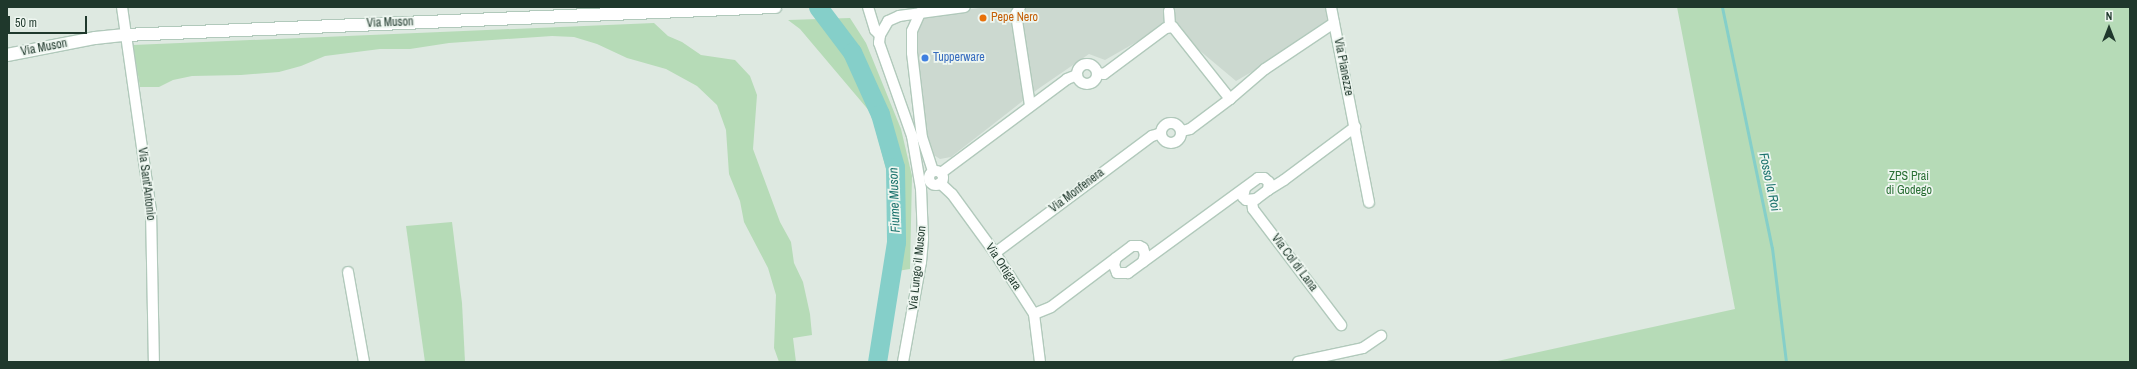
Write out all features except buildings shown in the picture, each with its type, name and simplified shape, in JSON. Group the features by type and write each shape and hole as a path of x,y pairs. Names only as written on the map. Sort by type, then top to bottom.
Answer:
{"main road":[{"name":"Via Muson","path":"7,55 95,38 125,35 775,7"}],"street":[{"name":"Via Sant'Antonio","path":"122,7 151,210 154,362"},
{"name":"Via Lungo il Muson","path":"868,7 875,30 880,35 879,43 912,136 921,189 923,231 921,262 902,362"},
{"path":"880,35 888,21 892,19 920,13 965,7"},
{"path":"1020,7 1016,14 1030,106"},
{"name":"Via Pianezze","path":"1331,7 1369,202"},
{"path":"1169,11 1170,27"},
{"path":"920,13 912,31 912,53 922,138 937,172 1067,79 1077,75"},
{"path":"1161,133 1164,141 1170,143 1176,142 1180,139 1182,131 1190,129 1230,99 1265,69 1334,22"},
{"path":"1170,27 1176,29 1230,99"},
{"path":"1098,73 1094,82 1088,85 1079,81 1077,75 1081,66 1088,64 1094,67 1098,73 1104,74 1170,27"},
{"name":"Via Monfenera","path":"994,253 1152,136 1161,133 1161,129 1168,123 1178,125 1182,131"},
{"path":"1243,195 1256,199 1268,186 1284,180 1355,127"},
{"name":"Via Ortigara","path":"937,172 929,176 929,180 934,184 940,183 952,194 994,253 1034,314 1040,362"},
{"path":"1103,268 1115,270 1122,274 1128,273 1156,251 1243,195 1258,178 1264,178 1268,186"},
{"name":"Via Col di Lana","path":"1243,195 1341,325"},
{"path":"1034,314 1051,306 1132,246 1140,246 1156,251"},
{"path":"1143,248 1145,255 1143,262"},
{"path":"1115,270 1114,266 1116,258"},
{"path":"348,272 364,362"},
{"path":"1298,362 1363,348 1381,336"}],"shaded area":[{"path":"987,7 1332,7 1336,23 1236,81 1168,24 1105,60 1089,54 1038,89 951,157 940,159 929,152 922,113 914,46 916,26 927,15"}],"green space":[{"name":"ZPS Prai di Godego","path":"1677,7 2130,7 2130,362 1493,362 1735,309"},
{"path":"850,18 866,43 901,129 912,176 910,269 891,272 902,228 871,113 800,29 788,20"},
{"path":"654,23 668,36 682,42 701,55 735,60 750,76 757,95 753,149 780,222 791,242 794,263 803,282 810,314 812,335 793,338 796,362 779,362 774,348 776,295 768,268 744,222 740,201 729,174 726,130 717,105 697,86 666,69 627,58 597,44 574,37 552,36 449,43 410,49 380,49 325,56 301,66 279,72 241,75 192,76 173,80 159,87 140,87 133,45"},
{"path":"452,222 462,303 465,362 425,362 406,226"}],"waterway":[{"name":"Fiume Muson","path":"818,7 852,52 880,114 895,167 896,242 877,362"},
{"name":"Fosso la Roi","path":"1722,7 1772,248 1786,362"}],"place":[{"name":"Pepe Nero","path":"983,18"},
{"name":"Tupperware","path":"925,58"}]}
